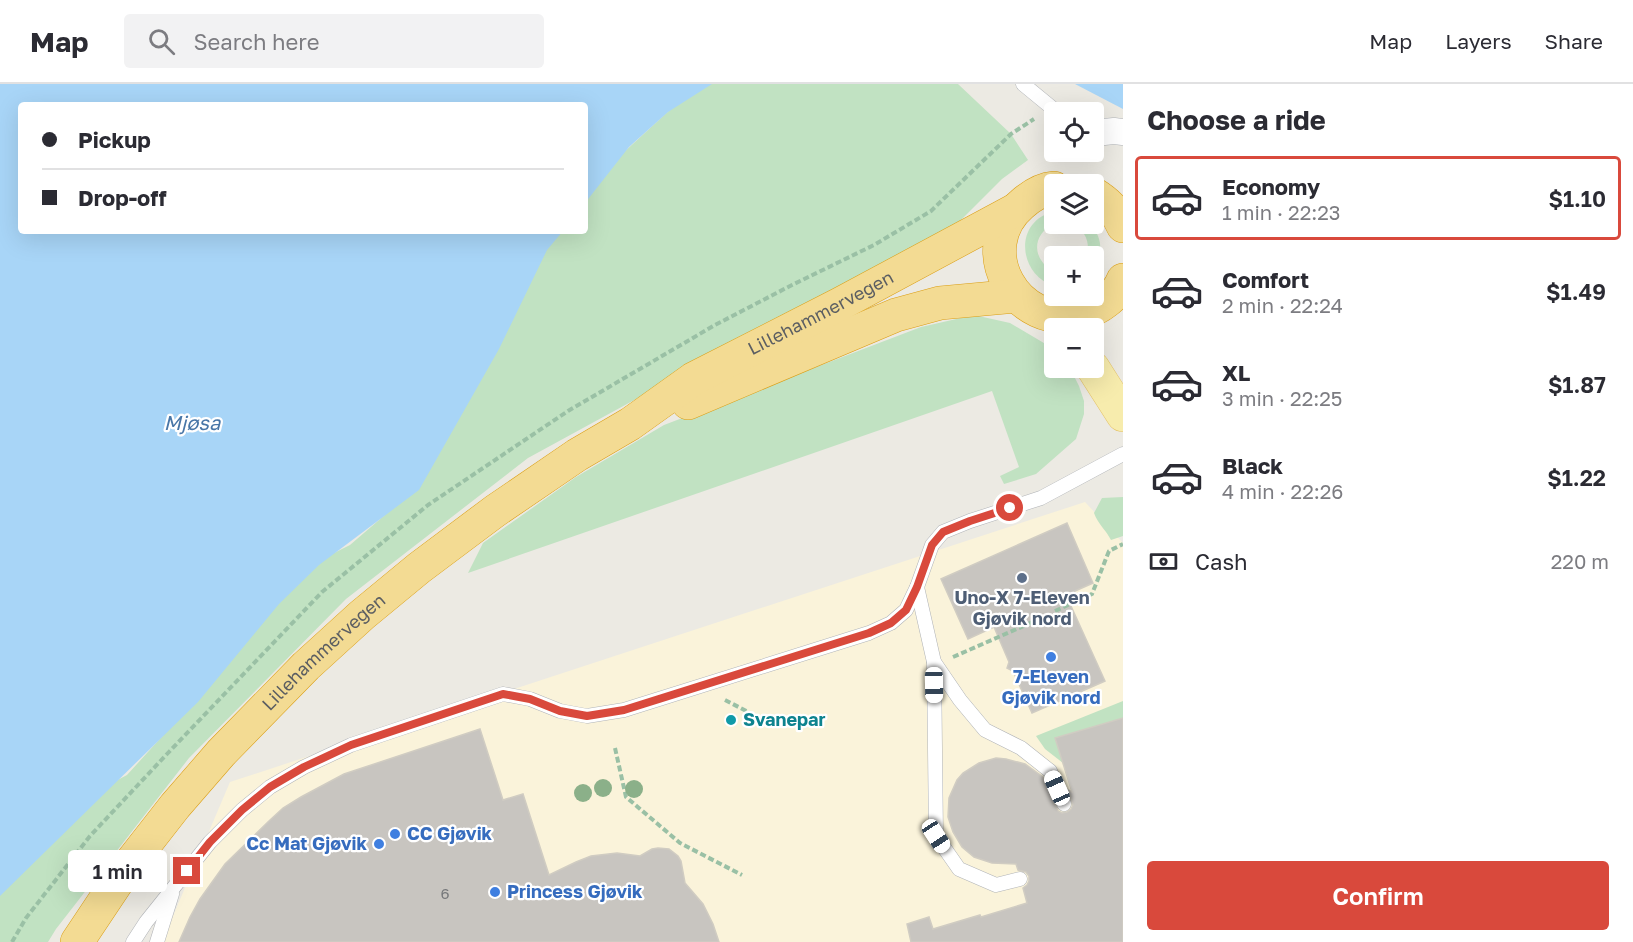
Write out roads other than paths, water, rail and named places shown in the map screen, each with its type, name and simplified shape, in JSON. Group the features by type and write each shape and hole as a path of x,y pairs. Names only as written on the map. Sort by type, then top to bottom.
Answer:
{"highway":[{"path":"1104,187 1123,187"},
{"name":"Lillehammervegen","path":"77,942 125,870 175,806 221,753 306,666 362,615 419,568 495,511 577,455 630,424 693,379 840,304 1015,210 1030,196 1044,190"},
{"path":"1104,201 1119,217 1123,226"},
{"path":"1015,210 1005,226 1000,244 1000,262 1006,280 1040,312"},
{"name":"Lillehammervegen","path":"630,424 699,399 896,315 940,303 1071,317 1091,311 1122,287"}],"main road":[{"path":"1099,378 1123,416"}],"street":[{"path":"1104,132 1123,132"}],"lane":[{"path":"1023,84 1045,102"},
{"path":"133,942 146,922 210,842 242,810 270,787 304,767 351,745 503,694 530,699 560,711 587,716 624,710 869,633 891,623 906,610 932,545 943,532 1041,498 1123,454"},
{"path":"917,587 934,662 936,836 958,869 996,885 1020,879"},
{"path":"934,662 960,700 985,730 1021,748 1050,771 1064,804"},
{"path":"157,942 175,886"}],"water":[{"name":"Mjøsa","path":"0,84 712,84 668,112 629,147 588,199 588,102 18,102 18,234 560,234 547,250 499,349 419,490 319,565 279,604 198,702 0,896"},
{"path":"1075,84 1123,84 1123,109"}],"place":[{"name":"Uno-X 7-Eleven Gjøvik nord","path":"1022,578"},
{"name":"7-Eleven Gjøvik nord","path":"1051,657"},
{"name":"Svanepar","path":"731,720"},
{"name":"CC Gjøvik","path":"395,834"},
{"name":"Cc Mat Gjøvik","path":"379,844"},
{"name":"Princess Gjøvik","path":"495,892"}]}
